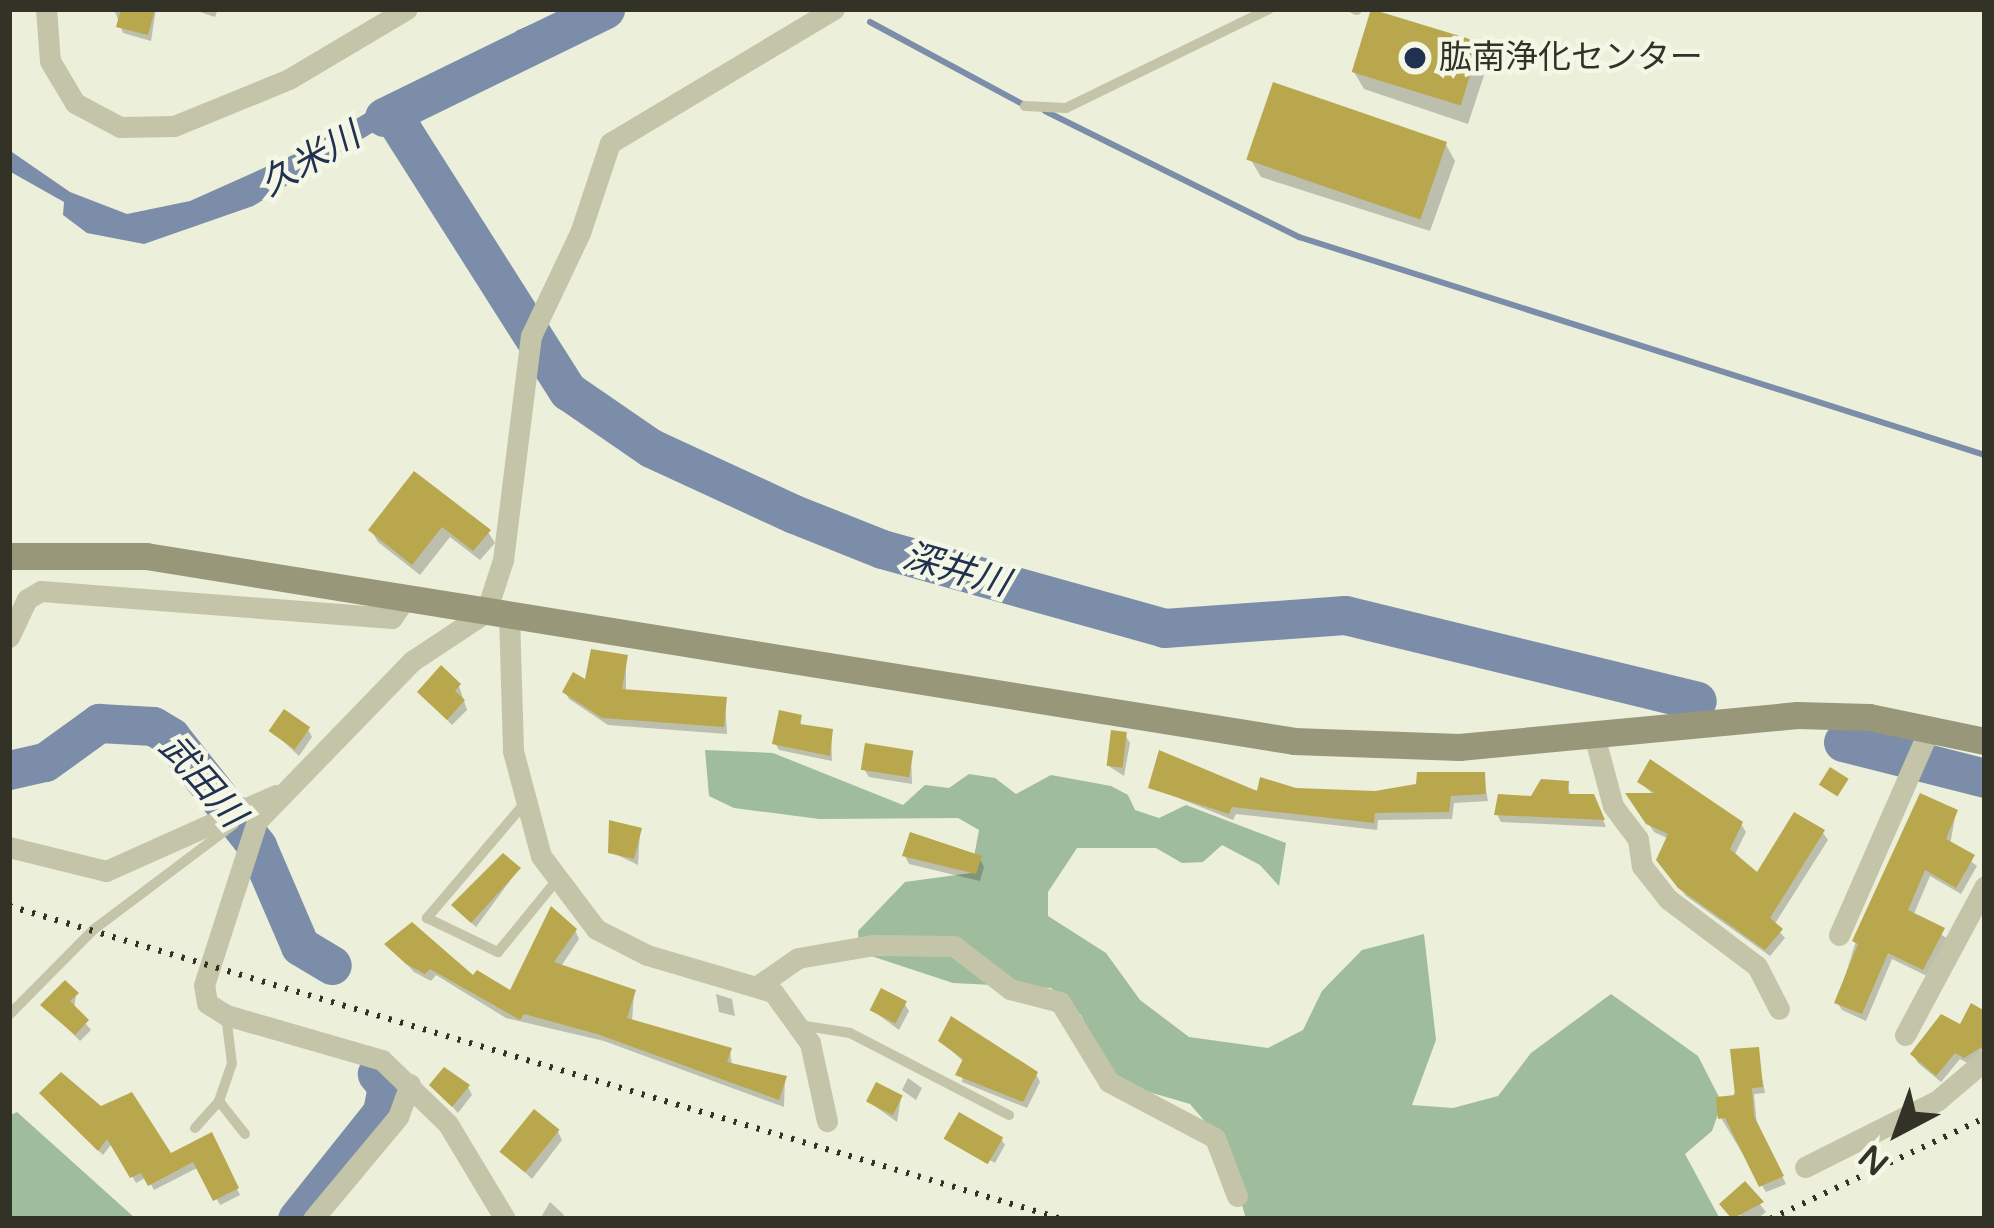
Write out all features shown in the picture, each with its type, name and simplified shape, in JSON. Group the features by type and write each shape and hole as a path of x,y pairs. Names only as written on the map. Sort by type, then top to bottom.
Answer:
{"street":[{"path":"46,9 50,62 75,103 120,127 174,126 289,79 407,9"},
{"path":"827,1121 799,1025 759,986 647,955 596,929 557,880 524,804 513,751 498,613 525,359 588,214 603,154 640,124 834,9"},
{"path":"9,556 146,556 1294,741 1459,747 1797,715 1930,728 1985,741"},
{"path":"9,637 27,598 41,591 392,618 407,596"},
{"path":"498,613 412,661 277,795 244,848 204,986 207,1003 226,1015 348,1045 410,1084 448,1124 506,1219"},
{"path":"1840,934 1930,728"},
{"path":"1594,735 1613,806 1638,839 1642,866 1668,899 1757,966 1779,1009"},
{"path":"9,847 106,871 277,795"},
{"path":"1905,1035 1985,886"},
{"path":"759,986 798,958 873,945 954,946 1010,989 1060,1002 1109,1082 1215,1138 1237,1196"},
{"path":"1805,1167 1938,1100 1985,1060"},
{"path":"313,1219 398,1117 410,1084"}],"lane":[{"path":"1024,106 1066,108 1269,9"},
{"path":"9,1015 92,930 277,795"},
{"path":"524,804 427,917 498,952 557,880"},
{"path":"195,1128 219,1101 232,1064 226,1015"},
{"path":"799,1025 850,1033 1009,1115"},
{"path":"219,1101 245,1134"}],"green space":[{"path":"705,750 773,753 903,805 925,785 949,788 969,774 995,778 1016,794 1051,775 1111,786 1128,795 1135,810 1159,818 1186,805 1286,843 1279,886 1260,865 1222,845 1203,862 1182,863 1156,848 1077,848 1048,892 1048,916 1106,953 1140,1000 1189,1037 1268,1048 1303,1030 1322,991 1362,950 1424,934 1436,1040 1412,1105 1453,1108 1498,1096 1531,1053 1611,994 1698,1056 1722,1103 1712,1131 1685,1154 1720,1219 1246,1219 1225,1145 1190,1104 1132,1087 1105,1067 1081,1015 1051,988 953,983 859,952 858,931 905,882 971,873 979,830 958,818 819,819 734,808 709,796"},
{"path":"17,1112 136,1219 9,1219 9,1116"}],"water":[{"path":"567,9 620,9 537,64 416,109 433,159 414,169 380,128 253,206 144,244 87,233 63,215 64,202 9,171 9,150 70,192 127,214 190,201 306,149 371,110 492,75 516,31"}],"building":[{"path":"121,9 155,9 148,35 116,27"},
{"name":"肱南浄化センター","path":"1371,9 1480,42 1461,105 1352,72"},
{"path":"1273,82 1447,142 1420,219 1246,160"},
{"path":"414,471 491,530 473,551 442,527 412,565 368,530"},
{"path":"591,649 628,655 622,689 727,697 724,727 602,718 562,692 573,672 585,679"},
{"path":"441,665 461,684 455,691 465,700 447,720 417,692"},
{"path":"284,709 310,727 295,749 269,731"},
{"path":"779,710 802,715 800,724 833,729 830,756 772,744"},
{"path":"1111,730 1127,732 1122,768 1107,766"},
{"path":"865,743 913,751 909,777 861,770"},
{"path":"1159,750 1257,791 1260,777 1296,788 1375,791 1416,784 1417,772 1485,772 1486,794 1451,796 1449,812 1375,813 1374,823 1232,807 1229,814 1148,788"},
{"path":"1650,759 1743,822 1730,849 1757,872 1794,812 1825,830 1770,918 1783,929 1765,950 1678,888 1656,860 1668,834 1646,824 1625,793 1655,793 1637,782"},
{"path":"1830,767 1849,779 1838,796 1819,785"},
{"path":"1541,779 1569,781 1568,794 1594,794 1605,820 1494,815 1498,794 1531,796"},
{"path":"1920,793 1958,810 1946,839 1975,855 1956,888 1925,870 1908,910 1945,928 1923,970 1888,953 1862,1014 1834,1003 1858,944 1852,941"},
{"path":"609,820 642,828 634,859 608,853"},
{"path":"910,832 982,856 976,874 902,856"},
{"path":"503,853 521,868 471,923 451,905"},
{"path":"551,906 577,929 554,962 636,990 627,1018 732,1048 727,1062 787,1076 779,1100 597,1034 524,1014 520,1020 430,969 425,974 406,964 384,944 412,922 473,975 477,970 510,990"},
{"path":"65,980 79,993 70,1001 89,1020 75,1035 40,1005"},
{"path":"881,988 907,1001 895,1023 870,1010"},
{"path":"1971,1003 1985,1011 1985,1045 1964,1058 1955,1053 1936,1076 1910,1054 1941,1014 1960,1024"},
{"path":"951,1016 1038,1072 1023,1102 955,1075 963,1059 938,1041"},
{"path":"1759,1047 1763,1087 1752,1088 1754,1116 1784,1176 1759,1187 1725,1118 1718,1119 1716,1097 1735,1095 1730,1049"},
{"path":"444,1067 470,1085 452,1107 429,1085"},
{"path":"61,1072 101,1106 132,1092 171,1153 212,1132 239,1188 213,1201 193,1162 148,1186 141,1173 130,1178 107,1139 98,1151 39,1093"},
{"path":"876,1082 903,1096 893,1115 866,1102"},
{"path":"534,1109 560,1130 525,1173 499,1152"},
{"path":"959,1112 1003,1138 988,1164 944,1139"},
{"path":"1745,1181 1764,1202 1732,1219 1719,1204"}],"waterway":[{"name":"久米川","path":"384,117 605,9"},
{"path":"870,22 1026,106"},
{"path":"1045,111 1299,237 1985,455"},
{"name":"深井川","path":"397,122 568,391 651,448 794,514 882,549 1164,628 1345,615 1697,701"},
{"name":"武田川","path":"9,770 45,762 99,723 153,726 171,737 257,846 300,946 332,965"},
{"name":"深井川","path":"1843,742 1985,778"},
{"name":"武田川","path":"297,1219 382,1112 387,1086 377,1074"}],"railway":[{"path":"9,906 1062,1219"},
{"path":"1770,1219 1985,1118"}],"place":[{"name":"肱南浄化センター","path":"1415,58"}]}
